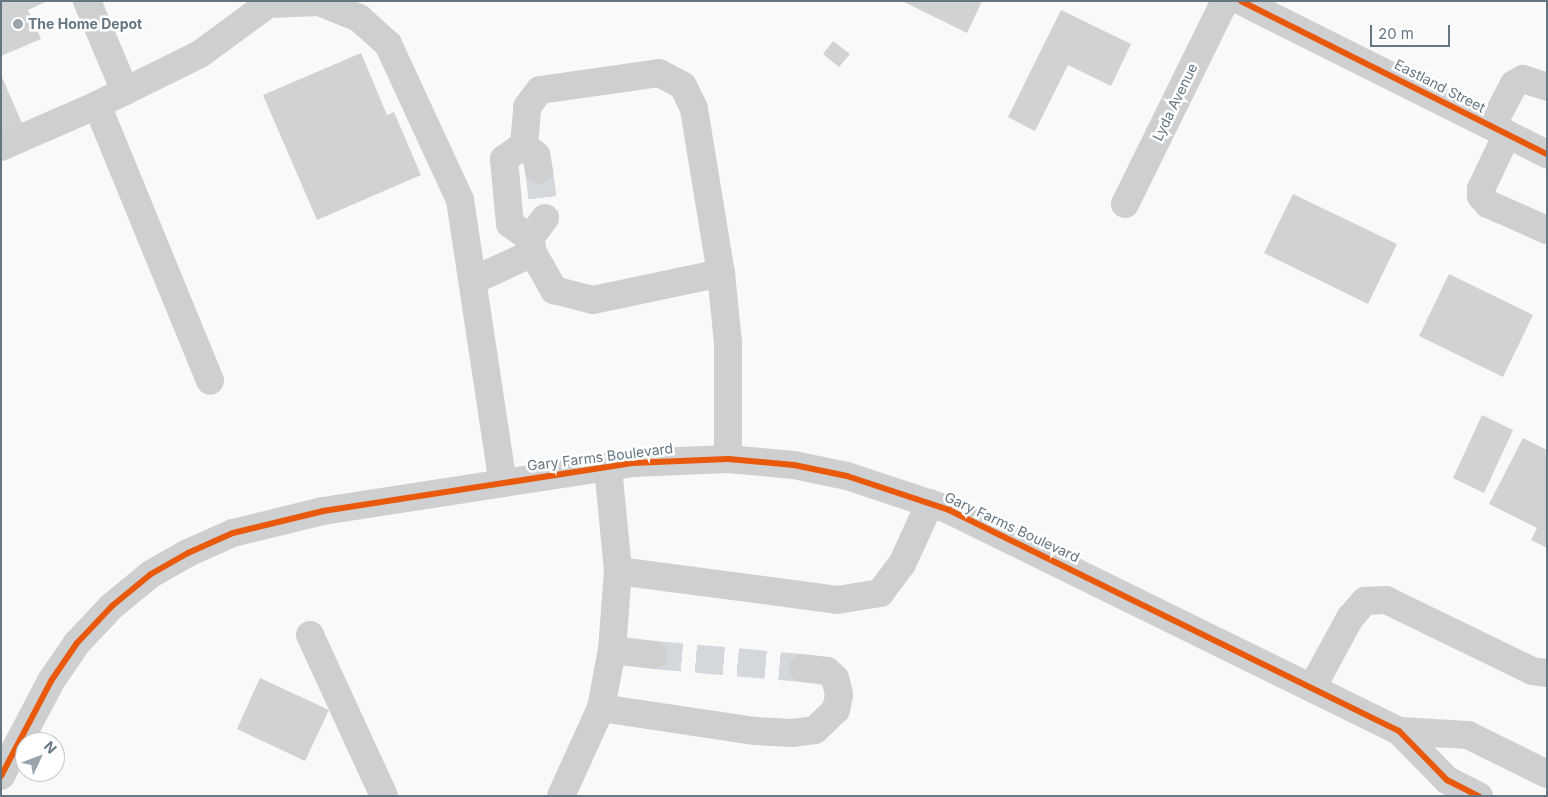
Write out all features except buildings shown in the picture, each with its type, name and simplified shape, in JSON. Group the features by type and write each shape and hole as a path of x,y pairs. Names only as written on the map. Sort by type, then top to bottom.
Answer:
{"street":[{"path":"86,1 126,91"},
{"name":"Lyda Avenue","path":"1125,204 1225,1"},
{"name":"Eastland Street","path":"1242,1 1547,154"},
{"path":"1,147 97,105 200,54 268,4 319,2 359,18 388,44 460,200 474,280 503,483"},
{"path":"524,145 527,107 540,90 659,73 683,86 694,109 721,273 728,344 728,459"},
{"path":"1547,87 1523,79 1514,84 1481,189 1481,196 1488,204 1547,230"},
{"path":"97,105 210,381"},
{"path":"524,145 536,156 538,170"},
{"path":"524,145 504,159 510,224 536,236 554,290 593,300 721,273"},
{"path":"474,280 536,236"},
{"name":"Gary Farms Boulevard","path":"1,776 51,681 77,643 112,606 151,574 188,552 233,534 280,519 608,467 686,459 728,459 794,465 848,476 930,503 991,529 1398,731 1447,780 1479,796"},
{"path":"561,796 601,708 612,650 618,571 608,467"},
{"path":"618,571 837,600 880,593 902,564 930,503"},
{"path":"1312,688 1350,618 1365,601 1386,600 1532,672 1547,673"},
{"path":"310,635 384,796"},
{"path":"612,650 654,655"},
{"path":"601,708 755,731 792,733 815,730 836,710 839,694 835,678 827,671 804,668"},
{"name":"Gary Farms Boulevard","path":"1398,731 1468,735 1547,774"}],"tunnel":[{"path":"539,170 545,218"},
{"path":"654,655 803,668"}],"cycle path":[{"path":"1241,1 1547,154"},
{"path":"1,776 51,681 77,643 112,606 151,574 188,553 233,533 323,511 632,463 728,459 794,465 847,476 949,510 1399,731 1447,780 1479,796"}],"place":[{"name":"The Home Depot","path":"18,24"}]}
